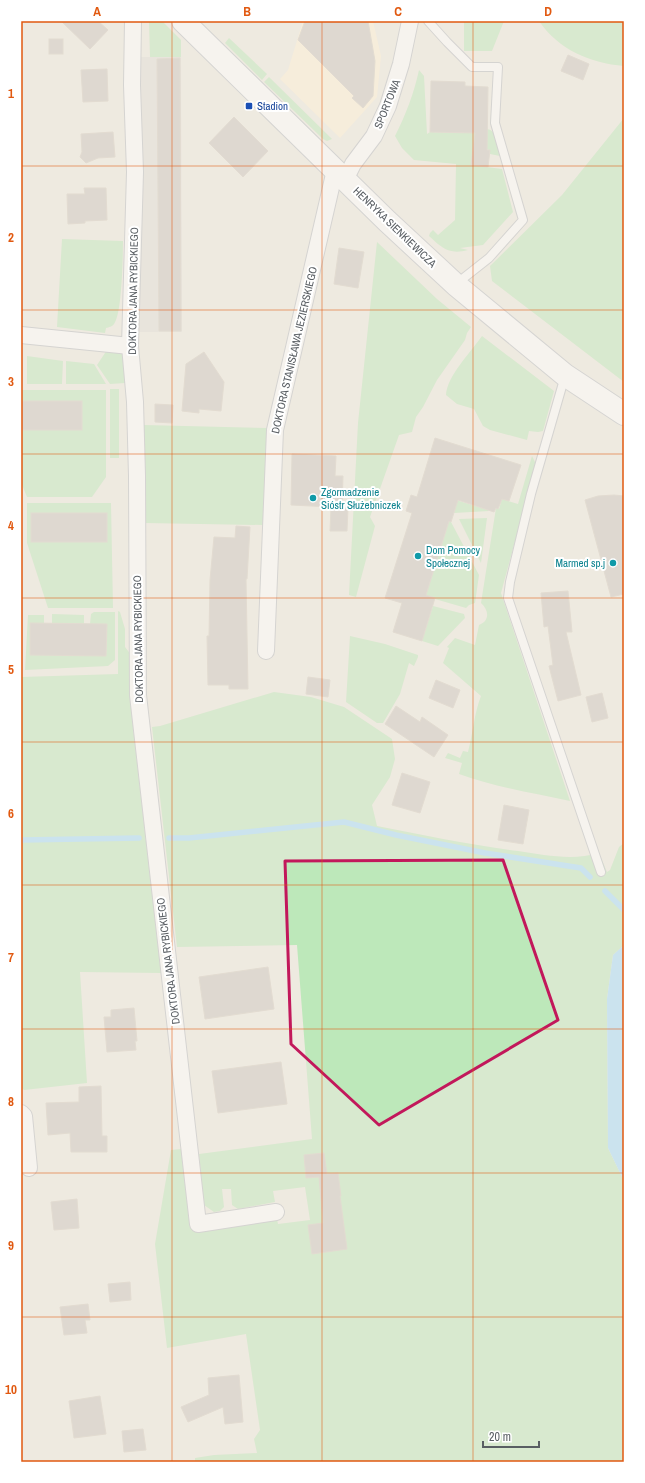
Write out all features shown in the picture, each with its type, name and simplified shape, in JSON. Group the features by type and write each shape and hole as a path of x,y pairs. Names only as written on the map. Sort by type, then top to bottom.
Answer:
{"main road":[{"name":"HENRYKA SIENKIEWICZA","path":"184,21 340,175 456,285 566,375 624,414"}],"street":[{"name":"DOKTORA JANA RYBICKIEGO","path":"133,21 132,85 135,172 130,346 135,402 138,512 138,694 198,1224 276,1212"},
{"name":"SPORTOWA","path":"340,175 353,164 374,136 388,106 402,64 410,21"},
{"name":"DOKTORA STANISŁAWA JEZIERSKIEGO","path":"266,651 275,430 340,175"},
{"path":"21,335 130,346"},
{"path":"21,1113 24,1116 29,1168"}],"lane":[{"path":"428,21 472,67 498,67 495,123 523,220 489,258 456,285"},
{"path":"566,375 531,494 510,582 508,598 600,872"}],"highlighted area":[{"path":"503,860 558,1020 379,1125 291,1044 285,861"}],"shaded area":[{"path":"303,21 373,21 381,56 377,97 340,138 280,79 288,70"},
{"path":"139,57 181,57 182,332 139,332"}],"green space":[{"path":"149,21 162,21 181,40 181,57 150,57"},
{"path":"464,21 504,21 492,51 464,51"},
{"path":"539,21 624,21 624,66 599,62 576,53 556,40"},
{"path":"229,38 267,74 262,80 225,43"},
{"path":"419,70 424,76 427,134 430,132 464,133 465,128 483,128 492,131 496,139 500,156 490,154 490,150 473,148 471,165 502,169 513,212 483,245 460,248 468,250 456,252 451,251 442,247 429,236 433,230 438,235 455,220 456,164 414,160 402,148 395,136 403,120 415,87"},
{"path":"269,77 332,139 327,141 323,139 264,82"},
{"path":"624,118 624,382 492,281 490,266 562,195"},
{"path":"62,239 123,241 122,284 119,309 114,324 106,328 105,333 57,327"},
{"path":"377,242 437,299 471,327 465,340 437,380 416,417 412,432 399,435 370,517 375,526 356,597 349,595 358,423"},
{"path":"482,336 554,391 543,431 529,431 527,440 490,430 483,426 474,409 457,404 446,395 450,380 460,364"},
{"path":"107,350 124,353 125,383 110,384 97,365"},
{"path":"27,356 63,361 62,384 27,384"},
{"path":"66,361 94,364 106,384 66,384"},
{"path":"110,389 119,389 119,458 110,458"},
{"path":"21,390 106,390 106,477 92,497 27,497 21,482"},
{"path":"144,425 269,428 263,525 144,523"},
{"path":"532,456 536,464 501,593 570,801 473,779 459,774 462,763 445,758 448,753 460,758 463,751 468,752 481,696 443,663 449,648 447,647 455,638 475,645 479,625 487,618 486,609 481,603 496,508 499,509 502,499 518,504"},
{"path":"456,500 488,510 489,511 454,513"},
{"path":"27,503 111,503 113,608 48,608 27,543"},
{"path":"487,518 481,563 459,519"},
{"path":"449,521 451,522 479,575 475,603 466,608 426,595"},
{"path":"433,606 464,614 465,618 438,646 422,641"},
{"path":"118,611 120,612 125,629 125,647 132,656 133,727 161,973 80,972 87,1083 24,1090 21,1087 21,842 23,842 21,819 21,677 118,674"},
{"path":"94,612 115,612 115,660 108,666 25,670 28,615 44,615 44,623 106,656 107,625 90,624 91,614"},
{"path":"52,614 84,615 84,624 52,623"},
{"path":"350,636 385,644 418,655 414,666 409,663 400,694 383,723 377,723 346,702"},
{"path":"274,692 311,697 344,707 392,739 395,759 390,777 372,805 377,826 465,843 548,856 579,857 599,853 607,872 610,870 619,847 624,843 624,945 613,955 607,999 608,1148 624,1181 624,1462 195,1462 195,1458 214,1455 257,1453 254,1439 260,1430 246,1334 167,1348 155,1244 171,1150 181,1149 190,1228 276,1215 278,1224 310,1220 305,1187 273,1191 275,1202 238,1209 232,1205 231,1189 222,1189 224,1207 220,1211 214,1212 204,1205 199,1154 312,1139 297,945 177,947 152,727 160,726"}],"water":[{"path":"624,945 624,1181 608,1148 607,999 613,955"}],"building":[{"path":"61,21 98,21 108,30 90,49"},
{"path":"305,21 368,21 375,61 373,96 363,108 352,98 354,96 298,40"},
{"path":"49,39 63,39 63,54 49,54"},
{"path":"568,55 589,64 583,80 561,71"},
{"path":"180,58 181,331 159,331 157,59"},
{"path":"107,69 108,101 83,102 81,70"},
{"path":"431,81 465,82 465,86 488,87 487,150 490,150 488,167 471,165 475,133 430,132"},
{"path":"234,117 268,151 243,177 209,143"},
{"path":"113,132 115,157 98,158 86,163 80,157 82,152 81,134"},
{"path":"84,188 106,188 107,220 85,221 85,223 68,224 67,194 85,194"},
{"path":"339,248 364,252 358,288 334,284"},
{"path":"204,352 224,382 221,411 199,409 199,413 182,411 186,364"},
{"path":"21,401 82,401 82,430 21,430"},
{"path":"155,404 173,405 172,423 155,422"},
{"name":"Dom Pomocy Społecznej","path":"435,438 521,465 509,501 502,499 498,509 496,508 494,512 458,500 451,522 449,521 426,595 435,598 422,641 393,632 402,603 385,598 412,513 406,511 411,495 417,497"},
{"name":"Zgormadzenie Sióstr Służebniczek","path":"292,454 336,456 335,476 343,476 342,507 348,508 347,531 330,531 331,507 291,505"},
{"name":"Marmed sp.j","path":"598,496 624,496 624,594 611,597 585,500"},
{"path":"31,513 107,513 107,542 31,542"},
{"path":"236,526 250,527 246,579 248,689 229,689 229,685 208,685 207,636 209,636 210,580 214,537 235,538"},
{"path":"568,591 572,632 566,632 581,695 558,701 549,666 553,665 548,626 544,627 541,593"},
{"path":"30,623 107,624 106,656 30,655"},
{"path":"308,677 330,680 328,697 306,694"},
{"path":"436,680 460,690 453,708 429,698"},
{"path":"602,693 608,718 592,722 586,697"},
{"path":"396,706 420,722 422,717 448,735 434,757 385,724"},
{"path":"402,773 430,782 420,813 392,805"},
{"path":"504,805 529,810 523,844 498,840"},
{"path":"268,967 274,1009 205,1019 199,977"},
{"path":"134,1008 137,1041 135,1041 136,1050 107,1052 104,1017 111,1017 111,1010"},
{"path":"281,1062 287,1104 218,1113 212,1071"},
{"path":"101,1086 102,1136 107,1136 107,1152 71,1152 70,1133 48,1135 46,1103 79,1102 79,1087"},
{"path":"324,1153 327,1174 338,1173 347,1249 312,1254 308,1225 323,1223 319,1177 306,1178 304,1155"},
{"path":"77,1199 79,1228 54,1230 51,1202"},
{"path":"130,1282 131,1300 110,1302 108,1284"},
{"path":"88,1304 90,1320 85,1320 87,1333 64,1335 60,1307"},
{"path":"239,1375 243,1422 225,1424 223,1407 188,1422 181,1407 209,1395 208,1378"},
{"path":"100,1396 106,1434 74,1438 69,1401"},
{"path":"143,1429 146,1450 124,1452 122,1431"}],"waterway":[{"path":"169,838 189,838 344,822 396,835 485,853 581,868 590,877"},
{"path":"22,840 139,838"},
{"path":"605,891 624,910"}],"place":[{"name":"Stadion","path":"249,106"},
{"name":"Zgormadzenie Sióstr Służebniczek","path":"313,498"},
{"name":"Dom Pomocy Społecznej","path":"418,556"},
{"name":"Marmed sp.j","path":"613,563"}]}
